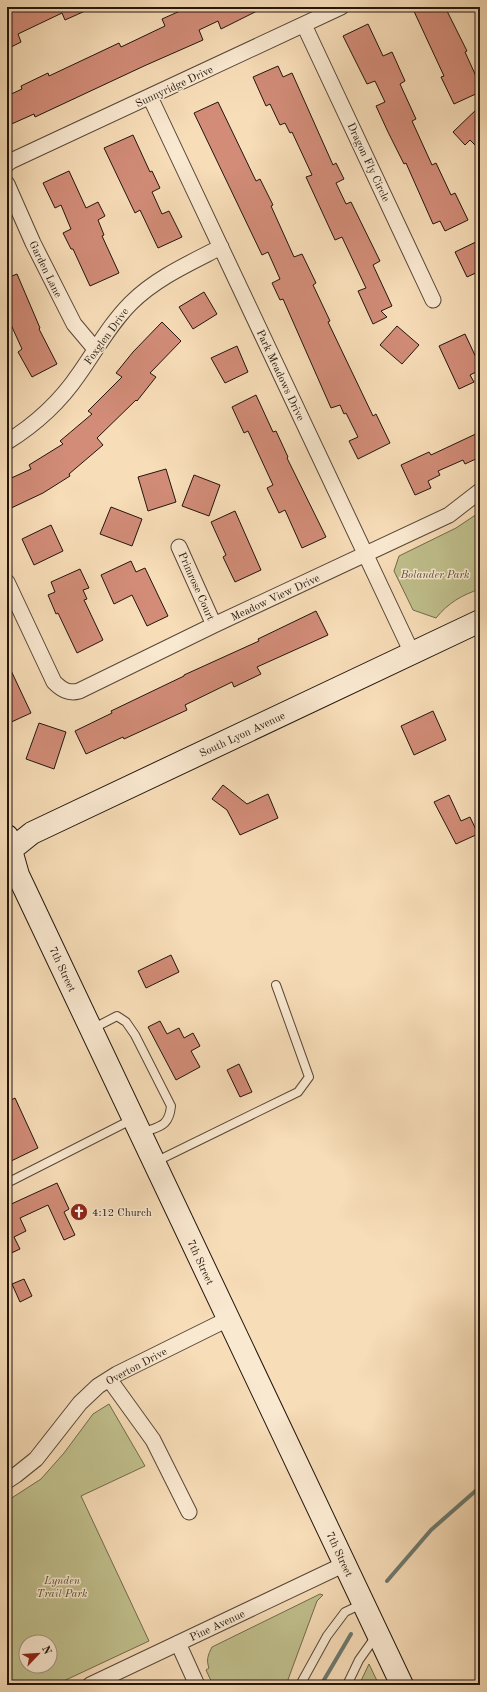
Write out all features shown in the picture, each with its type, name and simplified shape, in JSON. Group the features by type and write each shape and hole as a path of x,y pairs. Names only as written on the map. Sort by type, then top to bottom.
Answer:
{"street":[{"name":"Sunnyridge Drive","path":"7,164 341,7"},
{"name":"Dragon Fly Circle","path":"304,24 433,300"},
{"name":"Park Meadows Drive","path":"150,97 412,653"},
{"name":"Garden Lane","path":"7,184 33,243 74,324 95,349"},
{"name":"Foxglen Drive","path":"7,442 25,431 44,415 63,395 80,374 95,349 131,302 169,274 221,248"},
{"name":"Meadow View Drive","path":"7,582 54,682 59,688 72,693 449,515 480,491"},
{"name":"Primrose Court","path":"179,547 214,625"},
{"name":"South Lyon Avenue","path":"8,846 32,833 480,621"},
{"name":"7th Street","path":"8,846 18,875 402,1685"},
{"name":"Overton Drive","path":"7,1481 36,1459 80,1403 98,1386 228,1319"},
{"path":"109,1379 153,1440 189,1512"},
{"name":"Pine Avenue","path":"90,1685 345,1564"},
{"path":"178,1644 197,1685"}],"lane":[{"path":"154,1162 298,1092 309,1077 276,985"},
{"path":"7,1183 137,1126 163,1124 170,1117 171,1106 135,1035 126,1022 117,1016 92,1030"},
{"path":"300,1685 327,1636 345,1612 363,1603"},
{"path":"347,1685 360,1660 378,1634"}],"green space":[{"name":"Bolander Park","path":"480,512 480,589 456,600 445,608 436,618 413,610 394,571 399,556 456,528"},
{"name":"Lynden Trail Park","path":"109,1404 145,1466 81,1496 149,1641 55,1685 7,1685 7,1501 41,1479 64,1453 93,1414"},
{"path":"320,1594 323,1595 317,1601 286,1685 213,1685 206,1670 209,1668 208,1658 212,1647"},
{"path":"369,1664 379,1685 359,1685"}],"building":[{"path":"20,7 94,7 65,20 62,13 18,34 21,42 7,49 7,12"},
{"path":"189,7 265,7 221,29 218,21 199,30 203,40 35,117 34,114 7,126 7,96 22,89 21,86 48,73 49,76 119,43 121,47 165,26 162,19"},
{"path":"412,7 445,7 467,51 465,52 480,85 480,92 454,104 441,77 444,76"},
{"path":"368,24 383,56 392,52 405,81 400,84 416,119 412,121 432,165 436,163 451,195 455,193 468,220 445,231 440,221 433,224 406,163 404,164 388,132 376,106 385,102 375,81 367,84 343,36"},
{"path":"278,66 283,77 292,73 333,165 336,163 344,179 336,183 346,204 351,202 380,261 373,265 392,306 381,311 387,317 373,324 358,291 366,288 342,237 335,240 306,177 312,175 292,132 290,133 285,123 280,125 270,104 266,106 253,77"},
{"path":"218,102 256,181 260,179 273,205 271,206 294,257 302,254 316,283 313,285 330,321 328,322 373,416 376,414 390,443 358,459 349,441 358,437 346,413 344,414 340,405 331,408 283,299 280,300 272,283 280,279 268,252 262,255 194,113"},
{"path":"480,106 480,150 470,140 465,145 453,132"},
{"path":"133,135 150,172 152,171 160,188 152,192 162,214 169,211 182,237 158,248 140,210 135,213 104,148"},
{"path":"69,171 86,208 98,202 105,216 98,220 104,235 102,236 119,273 90,286 73,249 71,249 63,233 71,229 61,205 55,208 43,183"},
{"path":"480,240 480,271 467,277 455,252"},
{"path":"17,274 40,328 39,329 57,364 32,377 18,352 22,349 7,316 7,278"},
{"path":"204,292 217,314 193,329 179,307"},
{"path":"162,322 181,341 150,373 156,377 137,401 136,400 97,438 103,445 69,474 70,476 43,493 7,510 7,480 31,469 29,465 63,444 60,441 92,414 88,411 122,377 116,373 133,352"},
{"path":"397,326 419,345 402,364 380,345"},
{"path":"465,334 480,366 480,370 470,375 474,382 459,389 439,346"},
{"path":"237,346 248,372 225,383 211,358"},
{"path":"256,395 273,432 276,431 288,457 287,458 326,537 302,548 285,510 279,513 267,488 273,485 248,431 244,433 232,407"},
{"path":"480,432 480,457 465,464 463,460 438,471 440,475 428,481 431,488 415,495 401,465 429,452 431,455"},
{"path":"166,469 176,502 148,511 138,477"},
{"path":"194,475 220,485 209,516 182,506"},
{"path":"111,507 142,519 132,546 100,534"},
{"path":"235,511 261,570 235,582 223,557 226,555 211,522"},
{"path":"51,525 63,551 34,565 22,539"},
{"path":"131,561 136,572 145,568 168,616 147,626 132,595 114,604 101,575"},
{"path":"80,569 89,588 83,590 87,599 84,600 103,640 77,653 58,613 56,614 48,595 55,592 51,582"},
{"path":"316,611 328,635 257,667 261,674 234,687 232,682 185,705 187,710 124,739 123,737 86,754 75,731 112,713 111,711 184,675 259,641 258,639"},
{"path":"7,662 31,713 7,724"},
{"path":"433,711 446,740 414,755 401,726"},
{"path":"39,723 66,732 54,769 26,759"},
{"path":"223,785 247,804 268,794 278,818 240,835 227,810 212,799"},
{"path":"449,795 461,821 470,817 478,834 456,844 434,802"},
{"path":"171,955 179,972 146,988 138,971"},
{"path":"160,1021 167,1034 179,1028 184,1038 193,1033 200,1046 191,1051 200,1067 176,1080 148,1027"},
{"path":"239,1064 252,1092 240,1097 227,1070"},
{"path":"15,1098 38,1148 7,1163 7,1102"},
{"path":"57,1183 69,1209 64,1212 75,1235 64,1240 48,1205 20,1218 26,1231 14,1237 20,1249 7,1255 7,1206"},
{"path":"24,1279 32,1296 20,1302 12,1284"}],"waterway":[{"path":"387,1581 431,1530 480,1487"},
{"path":"321,1685 351,1634"}],"place":[{"name":"4:12 Church","path":"79,1212"}]}
